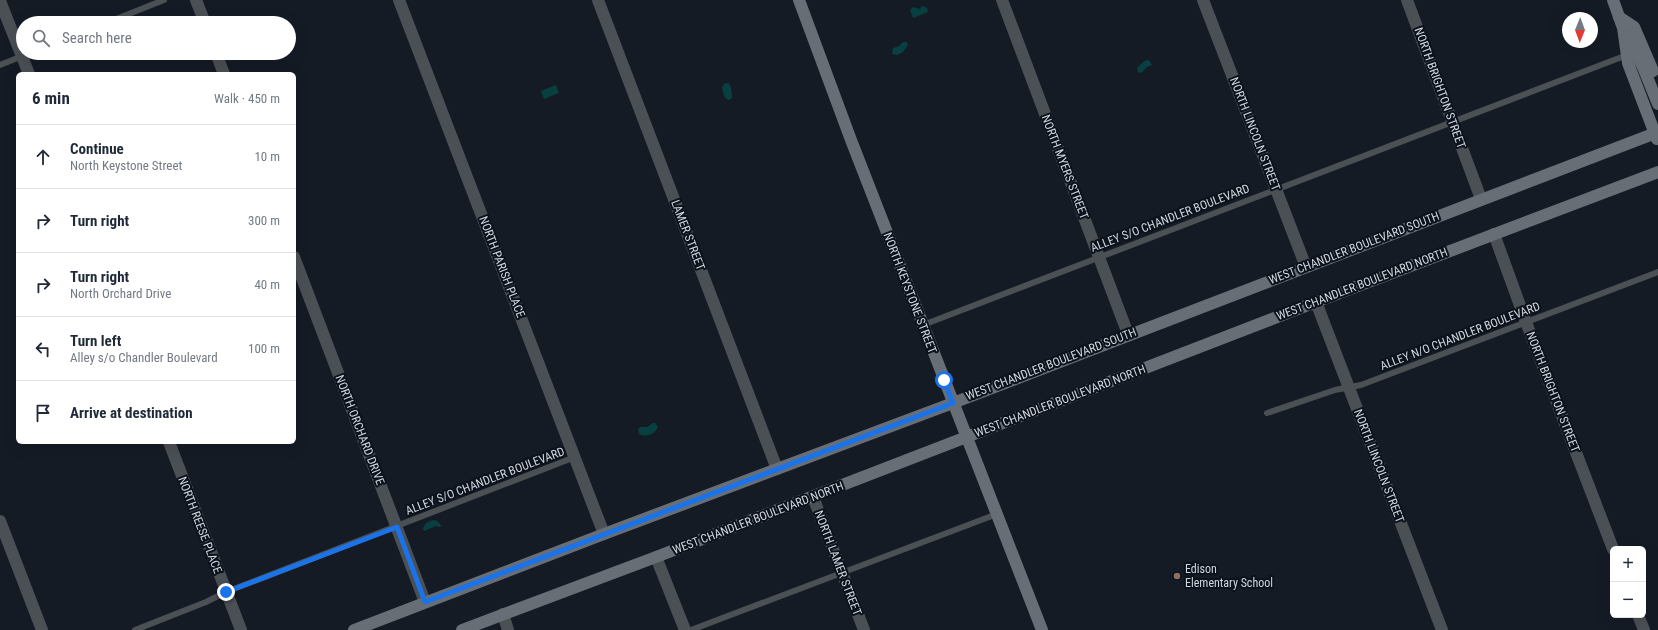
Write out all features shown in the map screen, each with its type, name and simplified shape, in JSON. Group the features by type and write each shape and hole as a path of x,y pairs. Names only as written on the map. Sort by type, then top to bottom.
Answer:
{"main road":[{"name":"NORTH KEYSTONE STREET","path":"798,0 922,325 1042,630"},
{"path":"1613,0 1621,22 1643,67 1658,104"},
{"path":"1621,22 1628,63 1657,135"},
{"path":"1621,22 1634,27 1658,84"},
{"name":"WEST CHANDLER BOULEVARD SOUTH","path":"354,630 953,403 1128,334 1481,199 1657,135"},
{"name":"WEST CHANDLER BOULEVARD NORTH","path":"462,630 813,497 1316,302 1658,172"}],"street":[{"path":"196,0 202,16"},
{"name":"NORTH PARISH PLACE","path":"399,0 604,534"},
{"name":"LAMER STREET","path":"598,0 777,470"},
{"name":"NORTH MYERS STREET","path":"1002,0 1128,334"},
{"name":"NORTH LINCOLN STREET","path":"1203,0 1306,267"},
{"name":"NORTH BRIGHTON STREET","path":"1407,0 1481,199"},
{"path":"0,1 16,34"},
{"path":"27,60 29,72"},
{"path":"219,60 223,72"},
{"name":"NORTH BRIGHTON STREET","path":"1494,234 1612,546"},
{"name":"NORTH ORCHARD DRIVE","path":"296,262 425,602"},
{"name":"NORTH LINCOLN STREET","path":"1316,302 1442,630"},
{"name":"NORTH REESE PLACE","path":"170,444 240,630"},
{"name":"NORTH LAMER STREET","path":"813,497 864,630"},
{"path":"0,521 42,630"},
{"path":"656,557 685,630"},
{"path":"502,614 508,630"},
{"path":"1639,618 1644,630"}],"lane":[{"path":"124,16 164,0"},
{"name":"ALLEY S/O CHANDLER BOULEVARD","path":"922,325 1627,55"},
{"path":"0,65 16,59"},
{"name":"ALLEY N/O CHANDLER BOULEVARD","path":"1267,413 1335,390 1361,385 1658,272"},
{"name":"ALLEY S/O CHANDLER BOULEVARD","path":"136,630 206,602 226,592 575,457"},
{"path":"691,630 997,514"}],"shaded area":[{"path":"922,6 927,8 928,12 913,18 910,10 913,7 920,9"},
{"path":"903,42 907,42 908,45 903,52 897,55 892,54 893,48 899,46"},
{"path":"1149,60 1152,65 1147,67 1141,73 1138,72 1137,68"},
{"path":"728,83 731,87 732,96 729,100 725,98 722,88 724,84"},
{"path":"556,85 559,93 544,99 541,91"},
{"path":"655,423 658,427 655,432 644,436 639,434 638,430 640,427 647,427"},
{"path":"433,520 437,521 442,526 436,526 424,531 423,528 426,523"}],"place":[{"name":"Edison Elementary School","path":"1177,576"}],"route":[{"path":"226,592 397,527 425,602 953,403 944,380"}]}
